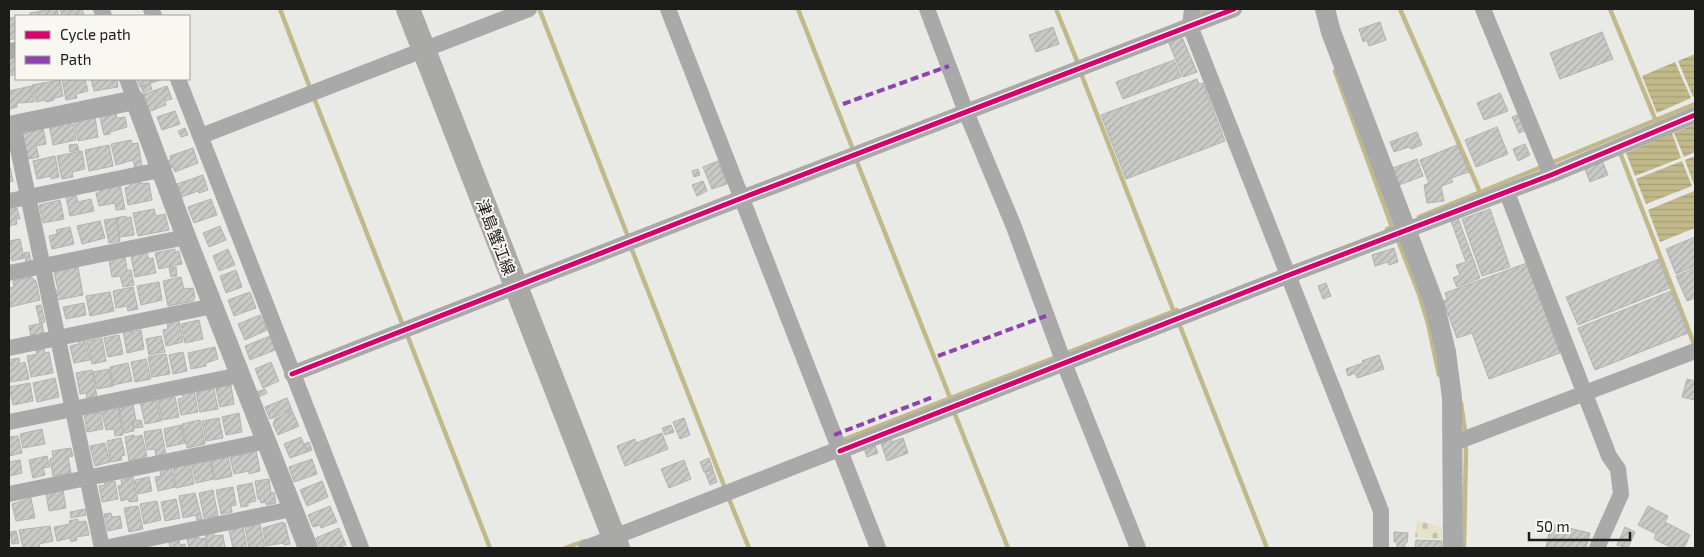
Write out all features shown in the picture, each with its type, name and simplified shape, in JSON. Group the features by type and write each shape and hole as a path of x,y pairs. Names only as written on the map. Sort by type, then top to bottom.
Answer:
{"main road":[{"name":"津島蟹江線","path":"408,9 616,543"}],"street":[{"path":"201,136 529,9"},
{"path":"668,9 878,548"},
{"path":"927,9 966,112 1014,227 1062,357 1138,548"},
{"path":"1192,9 1190,26 1381,511 1381,548"},
{"path":"292,374 742,198 1234,9"},
{"path":"1325,9 1406,232 1434,303 1446,352 1452,398 1454,443 1453,548"},
{"path":"1483,9 1549,169"},
{"path":"127,80 160,170 308,548"},
{"path":"178,80 361,548"},
{"path":"135,100 11,126 29,197 102,548 292,509"},
{"path":"586,548 616,543 838,446 1062,357 1287,270 1406,232 1507,193 1549,169 1695,115"},
{"path":"9,201 160,170"},
{"path":"1507,193 1609,456 1618,469 1621,494 1597,548"},
{"path":"9,273 186,237"},
{"path":"9,348 213,306"},
{"path":"1454,443 1695,351"},
{"path":"9,422 240,375"},
{"path":"9,494 266,441"}],"green space":[{"path":"1417,520 1442,527 1442,539 1415,537"}],"shaded area":[{"path":"1695,54 1695,96 1693,97 1678,61"},
{"path":"1675,62 1691,98 1657,113 1642,76"},
{"path":"1695,124 1695,152 1684,157 1674,133"},
{"path":"1672,133 1681,158 1635,176 1626,153"},
{"path":"1695,156 1695,184 1694,185 1685,160"},
{"path":"1682,161 1692,186 1646,204 1636,179"},
{"path":"1694,191 1695,228 1660,242 1648,210"}],"building":[{"path":"57,9 59,15 30,15 30,13"},
{"path":"60,9 82,9 84,15 62,15"},
{"path":"15,17 15,38 10,40 9,21 11,21 10,18"},
{"path":"1380,22 1386,40 1369,46 1367,40 1363,42 1359,29"},
{"path":"1053,27 1059,44 1036,52 1029,35"},
{"path":"1602,32 1613,59 1560,79 1550,53"},
{"path":"1181,35 1197,72 1183,77 1168,41"},
{"path":"9,57 15,57 15,74 9,76"},
{"path":"1174,60 1181,77 1123,99 1116,82"},
{"path":"1197,79 1199,84 1203,83 1225,141 1126,179 1101,115"},
{"path":"60,80 63,96 46,102 45,100 36,102 32,85"},
{"path":"62,80 85,80 88,91 76,94 77,98 66,100"},
{"path":"91,80 117,80 118,87 94,91"},
{"path":"137,80 160,80 140,87"},
{"path":"150,84 152,89 143,93 141,87"},
{"path":"31,86 34,102 17,103 17,107 9,109 9,91"},
{"path":"167,86 172,99 165,101 166,105 148,112 142,95"},
{"path":"1500,93 1508,111 1484,120 1477,103"},
{"path":"175,111 180,124 162,130 157,117"},
{"path":"1522,113 1529,129 1519,133 1512,117"},
{"path":"116,114 117,118 125,117 127,127 104,135 100,117"},
{"path":"95,117 98,137 78,141 74,121"},
{"path":"69,121 69,124 73,124 76,140 53,145 49,125"},
{"path":"43,127 46,144 36,146 39,157 28,159 23,134 28,133 27,130"},
{"path":"1497,127 1508,154 1476,167 1465,140"},
{"path":"185,128 188,135 181,137 178,131"},
{"path":"1417,132 1422,145 1394,152 1390,142"},
{"path":"131,140 132,144 138,143 142,166 135,168 133,160 116,165 111,144"},
{"path":"77,144 79,150 70,152 69,145"},
{"path":"1525,144 1530,155 1518,161 1513,149"},
{"path":"109,145 113,166 89,171 85,150"},
{"path":"1457,145 1469,172 1451,178 1453,182 1441,186 1444,201 1427,203 1424,185 1429,183 1420,160"},
{"path":"193,148 198,163 175,172 168,161 171,159 170,156"},
{"path":"82,151 85,169 72,172 73,177 62,179 57,156"},
{"path":"55,156 59,177 51,179 51,176 37,179 33,161"},
{"path":"1417,159 1423,176 1399,185 1393,168"},
{"path":"1602,160 1608,175 1590,182 1584,166"},
{"path":"718,161 727,184 712,189 703,167"},
{"path":"9,167 13,181 9,182"},
{"path":"698,169 700,175 694,177 692,171"},
{"path":"203,175 208,190 199,193 198,191 182,197 177,184"},
{"path":"141,181 141,184 149,183 152,200 128,205 125,188 130,186 130,184"},
{"path":"703,181 707,191 697,196 692,185"},
{"path":"120,184 125,209 116,210 115,203 99,206 96,193 100,193 99,188"},
{"path":"76,195 78,202 91,199 94,211 70,216 66,197"},
{"path":"211,199 217,215 194,223 188,207"},
{"path":"60,200 64,219 43,223 39,205"},
{"path":"17,208 20,219 16,219 17,224 9,226 9,210"},
{"path":"154,209 156,216 165,214 169,230 138,236 133,213"},
{"path":"1490,209 1510,267 1482,276 1462,219"},
{"path":"126,216 126,218 131,217 134,235 120,237 116,218"},
{"path":"116,218 120,241 109,243 104,220"},
{"path":"1458,218 1480,278 1457,287 1453,278 1460,275 1456,265 1466,262 1451,221"},
{"path":"100,221 105,238 82,244 77,226"},
{"path":"220,226 226,240 209,247 203,233"},
{"path":"70,227 74,244 52,249 49,236 57,234 56,230"},
{"path":"1695,237 1695,266 1676,274 1666,249"},
{"path":"20,239 24,258 12,261 9,258 9,241"},
{"path":"1394,248 1398,262 1389,265 1388,262 1375,266 1372,255"},
{"path":"175,249 175,252 179,251 182,264 159,269 155,253"},
{"path":"228,249 235,265 219,271 213,256"},
{"path":"29,252 31,261 26,262 24,253"},
{"path":"147,253 149,259 153,258 156,273 135,277 131,256"},
{"path":"125,257 127,270 131,270 134,285 123,287 120,276 112,277 109,260"},
{"path":"1659,259 1670,288 1578,325 1566,297"},
{"path":"1527,263 1560,353 1489,379 1472,333 1457,338 1443,301 1447,300 1445,293"},
{"path":"78,267 83,295 57,300 55,291 58,290 54,272"},
{"path":"176,267 177,276 171,277 169,268"},
{"path":"1695,268 1695,298 1687,301 1676,276"},
{"path":"236,270 242,287 226,293 220,276"},
{"path":"31,277 36,281 40,300 10,307 9,288 14,287 13,281"},
{"path":"181,277 184,289 193,288 195,297 193,301 168,306 163,281"},
{"path":"159,282 162,300 141,305 137,286"},
{"path":"1326,283 1331,296 1323,299 1318,286"},
{"path":"133,287 138,309 128,311 127,306 116,308 113,291"},
{"path":"1671,291 1688,333 1595,370 1578,328"},
{"path":"110,292 114,311 90,316 86,296"},
{"path":"250,292 256,308 234,316 228,300"},
{"path":"84,303 86,315 66,319 63,307"},
{"path":"41,305 45,322 40,323 36,306"},
{"path":"260,315 267,330 245,340 238,324"},
{"path":"199,320 203,339 185,343 181,324"},
{"path":"179,321 183,342 166,346 163,330 168,329 167,323"},
{"path":"42,323 44,334 31,337 29,326"},
{"path":"129,330 129,332 141,330 144,349 127,353 123,331"},
{"path":"119,335 123,354 108,357 104,338"},
{"path":"161,336 165,352 149,355 146,339"},
{"path":"270,336 275,350 250,360 245,346"},
{"path":"102,338 106,361 92,364 87,341"},
{"path":"85,340 90,360 74,363 70,346 79,344 78,341"},
{"path":"215,347 218,359 206,363 206,366 191,369 188,353"},
{"path":"44,349 45,353 49,352 53,373 31,377 27,356 37,354 36,350"},
{"path":"183,352 187,371 173,374 169,355"},
{"path":"166,354 170,374 152,377 148,357"},
{"path":"1379,355 1384,369 1357,378 1355,373 1348,376 1346,369"},
{"path":"19,358 20,364 25,362 29,379 10,382 9,360"},
{"path":"146,359 151,379 135,382 131,362"},
{"path":"271,362 279,381 263,388 255,369"},
{"path":"128,363 132,381 113,385 110,367"},
{"path":"109,369 113,386 97,389 93,372"},
{"path":"92,370 97,397 87,399 86,393 80,394 76,373"},
{"path":"55,378 59,397 37,402 33,383"},
{"path":"1687,379 1695,381 1695,400 1682,397"},
{"path":"30,383 33,401 13,405 9,387"},
{"path":"231,385 234,404 220,407 216,388"},
{"path":"214,389 218,409 200,412 196,392"},
{"path":"265,389 267,393 259,397 257,392"},
{"path":"194,392 198,412 181,415 178,399 183,398 182,394"},
{"path":"175,397 179,417 162,420 158,400"},
{"path":"156,398 161,421 145,424 140,401"},
{"path":"287,398 292,410 270,419 265,407"},
{"path":"133,405 136,420 132,420 134,431 124,433 119,408"},
{"path":"118,406 123,435 115,436 114,429 106,430 101,410"},
{"path":"292,411 299,426 278,435 273,424 275,419"},
{"path":"100,412 103,429 87,432 84,415"},
{"path":"239,413 242,432 226,435 222,417"},
{"path":"219,418 223,438 206,441 202,421"},
{"path":"684,418 690,435 680,439 673,422"},
{"path":"141,420 143,427 134,428 133,421"},
{"path":"200,420 205,444 187,448 182,424"},
{"path":"181,425 185,443 167,447 164,429"},
{"path":"671,425 674,432 665,435 662,428"},
{"path":"42,429 45,444 23,448 20,434"},
{"path":"161,429 166,455 156,457 155,449 147,450 144,432"},
{"path":"662,433 668,449 625,466 617,446 635,439 636,443"},
{"path":"134,435 135,437 142,435 147,457 129,461 125,437"},
{"path":"18,436 22,453 9,456 9,437"},
{"path":"891,436 892,442 903,438 908,453 887,461 880,440"},
{"path":"301,437 307,452 290,458 284,444"},
{"path":"121,438 125,455 121,456 122,460 111,462 107,441"},
{"path":"309,442 312,450 308,452 304,444"},
{"path":"105,443 110,462 95,466 90,446"},
{"path":"874,443 878,453 867,457 863,446"},
{"path":"71,448 73,456 68,457 71,473 53,476 50,459 53,458 52,451"},
{"path":"256,451 260,471 249,474 249,471 234,474 230,457"},
{"path":"47,456 50,467 43,468 45,475 33,478 29,460"},
{"path":"228,457 232,476 215,480 211,460"},
{"path":"709,458 713,469 704,472 700,462"},
{"path":"312,459 317,474 294,482 289,467"},
{"path":"20,460 22,473 9,476 9,462"},
{"path":"210,460 214,479 196,483 191,461"},
{"path":"684,460 691,479 669,488 661,469"},
{"path":"190,463 194,484 176,488 173,469"},
{"path":"171,468 175,487 158,491 155,477 161,476 160,470"},
{"path":"713,470 717,482 710,485 705,472"},
{"path":"133,477 138,501 129,502 128,499 121,501 118,486 122,485 121,480"},
{"path":"149,477 152,491 138,494 135,480"},
{"path":"269,479 271,493 274,492 276,503 266,505 266,502 261,503 260,499 258,499 255,481"},
{"path":"115,481 118,499 102,502 99,486"},
{"path":"322,481 328,497 307,506 300,490"},
{"path":"252,483 256,501 248,503 248,506 241,507 237,486"},
{"path":"233,487 236,505 231,506 232,512 221,514 216,490"},
{"path":"63,490 66,508 49,511 46,494"},
{"path":"213,490 218,516 204,518 199,493"},
{"path":"195,493 202,519 197,520 196,515 183,518 179,496"},
{"path":"31,498 35,518 16,521 12,504"},
{"path":"176,499 180,518 165,521 161,502"},
{"path":"157,501 161,520 144,524 140,504"},
{"path":"138,506 143,529 129,532 124,508"},
{"path":"330,506 337,522 321,528 320,525 313,527 308,515"},
{"path":"1648,506 1668,516 1665,522 1690,535 1684,548 1672,548 1654,539 1656,534 1638,525"},
{"path":"85,509 86,515 71,518 70,512"},
{"path":"111,513 112,517 120,516 122,528 108,531 104,514"},
{"path":"78,519 78,522 86,521 89,535 76,537 77,540 71,542 70,538 57,541 54,527 70,524 69,521"},
{"path":"283,522 283,524 285,523 290,544 266,546 263,528"},
{"path":"260,524 265,548 249,548 245,527"},
{"path":"1551,524 1590,533 1586,548 1546,547"},
{"path":"50,526 53,541 39,544 40,547 23,548 19,530"},
{"path":"243,527 247,548 233,548 229,530"},
{"path":"1625,527 1635,532 1628,548 1617,545"},
{"path":"339,528 346,545 337,548 320,548 316,538"},
{"path":"16,531 19,543 12,544 10,532"},
{"path":"1394,532 1408,533 1405,548 1397,548 1397,542 1394,542"},
{"path":"214,533 214,536 223,535 225,548 208,548 205,534"},
{"path":"199,537 200,539 205,538 207,548 189,548 187,539"},
{"path":"179,540 180,545 185,544 186,548 170,548 169,542"},
{"path":"1416,540 1442,541 1442,548 1415,548"}],"waterway":[{"path":"280,9 310,88"},
{"path":"798,9 852,147"},
{"path":"1056,9 1077,61"},
{"path":"1198,9 1202,12 1212,9"},
{"path":"1400,9 1480,192"},
{"path":"1610,9 1656,121"},
{"path":"540,11 627,234"},
{"path":"1335,71 1392,227 1387,229"},
{"path":"1082,76 1174,312"},
{"path":"314,98 402,323"},
{"path":"1551,163 1695,104"},
{"path":"1621,155 1694,344"},
{"path":"857,162 951,400"},
{"path":"1419,217 1544,166"},
{"path":"1399,243 1428,323 1439,375"},
{"path":"632,250 725,488"},
{"path":"840,441 1177,310"},
{"path":"1180,326 1267,548"},
{"path":"408,337 490,548"},
{"path":"1461,403 1465,431"},
{"path":"954,412 1008,548"},
{"path":"1464,548 1466,448"},
{"path":"729,499 749,548"},
{"path":"565,548 585,541"}],"marked path":[{"path":"843,104 949,66"},
{"path":"938,356 1046,316"},
{"path":"834,435 933,397"}],"cycle path":[{"path":"292,374 742,198 1234,9"},
{"path":"840,451 1289,275 1551,175 1695,115"}]}
